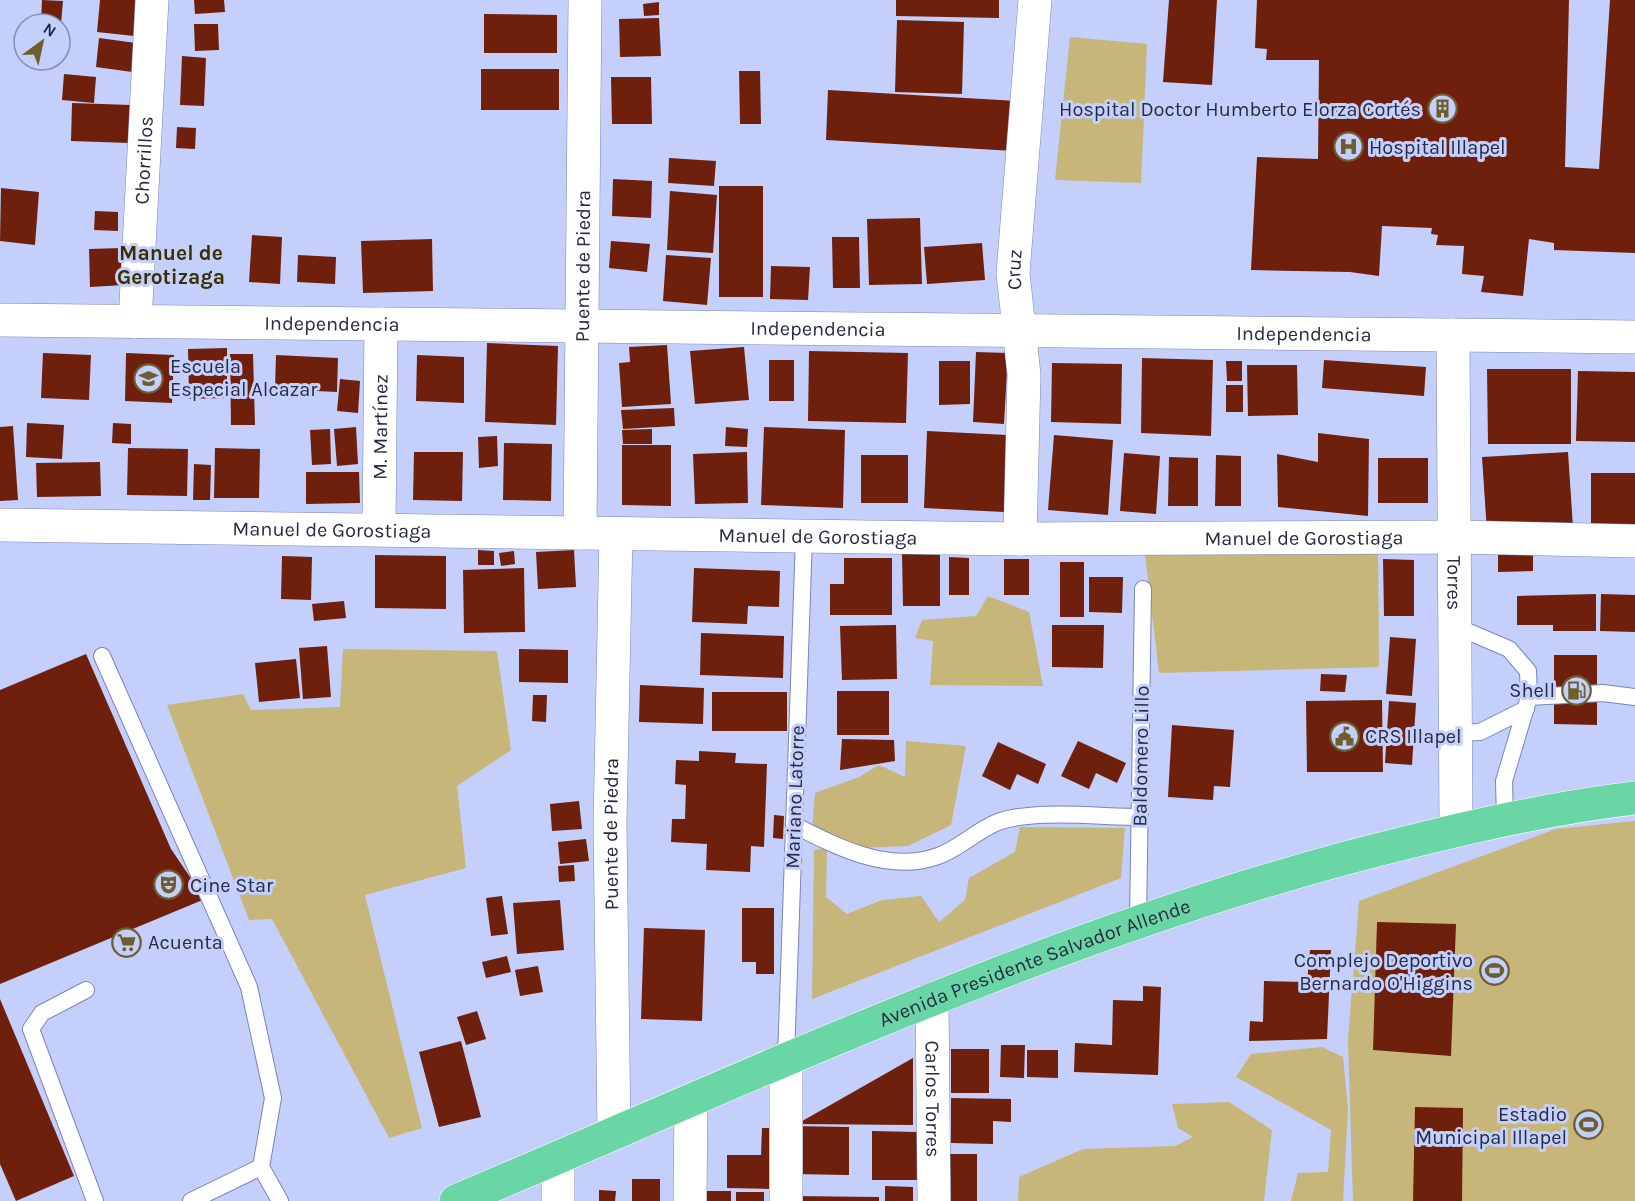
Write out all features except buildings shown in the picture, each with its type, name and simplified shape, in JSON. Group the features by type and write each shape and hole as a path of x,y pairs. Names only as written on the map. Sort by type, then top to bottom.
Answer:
{"main road":[{"name":"Avenida Presidente Salvador Allende","path":"456,1201 786,1058 932,999 1138,922 1290,873 1456,829 1570,806 1635,798"}],"street":[{"name":"Chorrillos","path":"135,322 152,0"},
{"name":"Puente de Piedra","path":"580,533 585,0"},
{"name":"Cruz","path":"1020,539 1024,375 1017,331 1013,273 1035,0"},
{"name":"Independencia","path":"0,320 1635,337"},
{"name":"M. Martínez","path":"379,529 381,324"},
{"name":"Torres","path":"1453,335 1456,829"},
{"name":"Manuel de Gorostiaga","path":"0,525 804,537 1020,539 1454,537 1635,541"},
{"name":"Puente de Piedra","path":"614,1132 610,823 616,534"},
{"name":"Carlos Torres","path":"932,999 933,1201"},
{"path":"786,1058 786,1201"},
{"path":"690,1201 691,1100"},
{"path":"558,1158 558,1201"}],"lane":[{"name":"Mariano Latorre","path":"786,1058 804,537"},
{"name":"Baldomero Lillo","path":"1138,922 1143,590"},
{"path":"1455,626 1509,649 1528,670 1528,703 1504,781 1505,819"},
{"path":"102,656 249,987 273,1098 261,1167 280,1201"},
{"path":"1456,733 1480,732 1528,703 1603,693 1635,697"},
{"path":"794,825 839,848 883,860 915,862 939,856 998,822 1028,816 1140,817"},
{"path":"86,990 42,1013 31,1029 95,1201"},
{"path":"191,1201 261,1167"}],"shaded area":[{"path":"1070,37 1147,44 1141,183 1055,180"},
{"path":"1378,546 1379,667 1159,673 1145,554"},
{"path":"988,596 1029,612 1043,686 930,685 933,641 915,638 922,620 976,616"},
{"path":"343,649 497,651 511,750 457,786 466,868 365,895 422,1128 389,1138 272,919 249,920 167,705 243,694 251,710 340,707"},
{"path":"906,741 966,746 951,825 908,846 860,848 812,831 815,793 859,777 879,765 905,777"},
{"name":"Complejo Deportivo Bernardo O'Higgins","path":"1635,821 1635,1201 1353,1201 1348,1040 1359,901 1556,829"},
{"path":"1020,827 1125,828 1121,878 812,999 814,850 827,848 826,897 847,914 882,900 921,896 939,922 965,900 969,878 1015,852"},
{"path":"1322,1047 1343,1057 1348,1109 1343,1201 1291,1201 1298,1173 1328,1172 1331,1130 1236,1077 1251,1054"},
{"path":"1229,1102 1272,1130 1264,1201 1018,1201 1019,1177 1083,1149 1175,1146 1193,1137 1178,1128 1172,1104"}],"place":[{"name":"Hospital Doctor Humberto Elorza Cortés","path":"1442,109"},
{"name":"Hospital Illapel","path":"1348,147"},
{"name":"Escuela Especial Alcazar","path":"149,378"},
{"name":"Shell","path":"1576,690"},
{"name":"CRS Illapel","path":"1344,736"},
{"name":"Cine Star","path":"169,885"},
{"name":"Acuenta","path":"127,942"},
{"name":"Complejo Deportivo Bernardo O'Higgins","path":"1494,971"},
{"name":"Estadio Municipal Illapel","path":"1588,1125"}],"district":[{"name":"Manuel de Gerotizaga","path":"171,265"}]}
